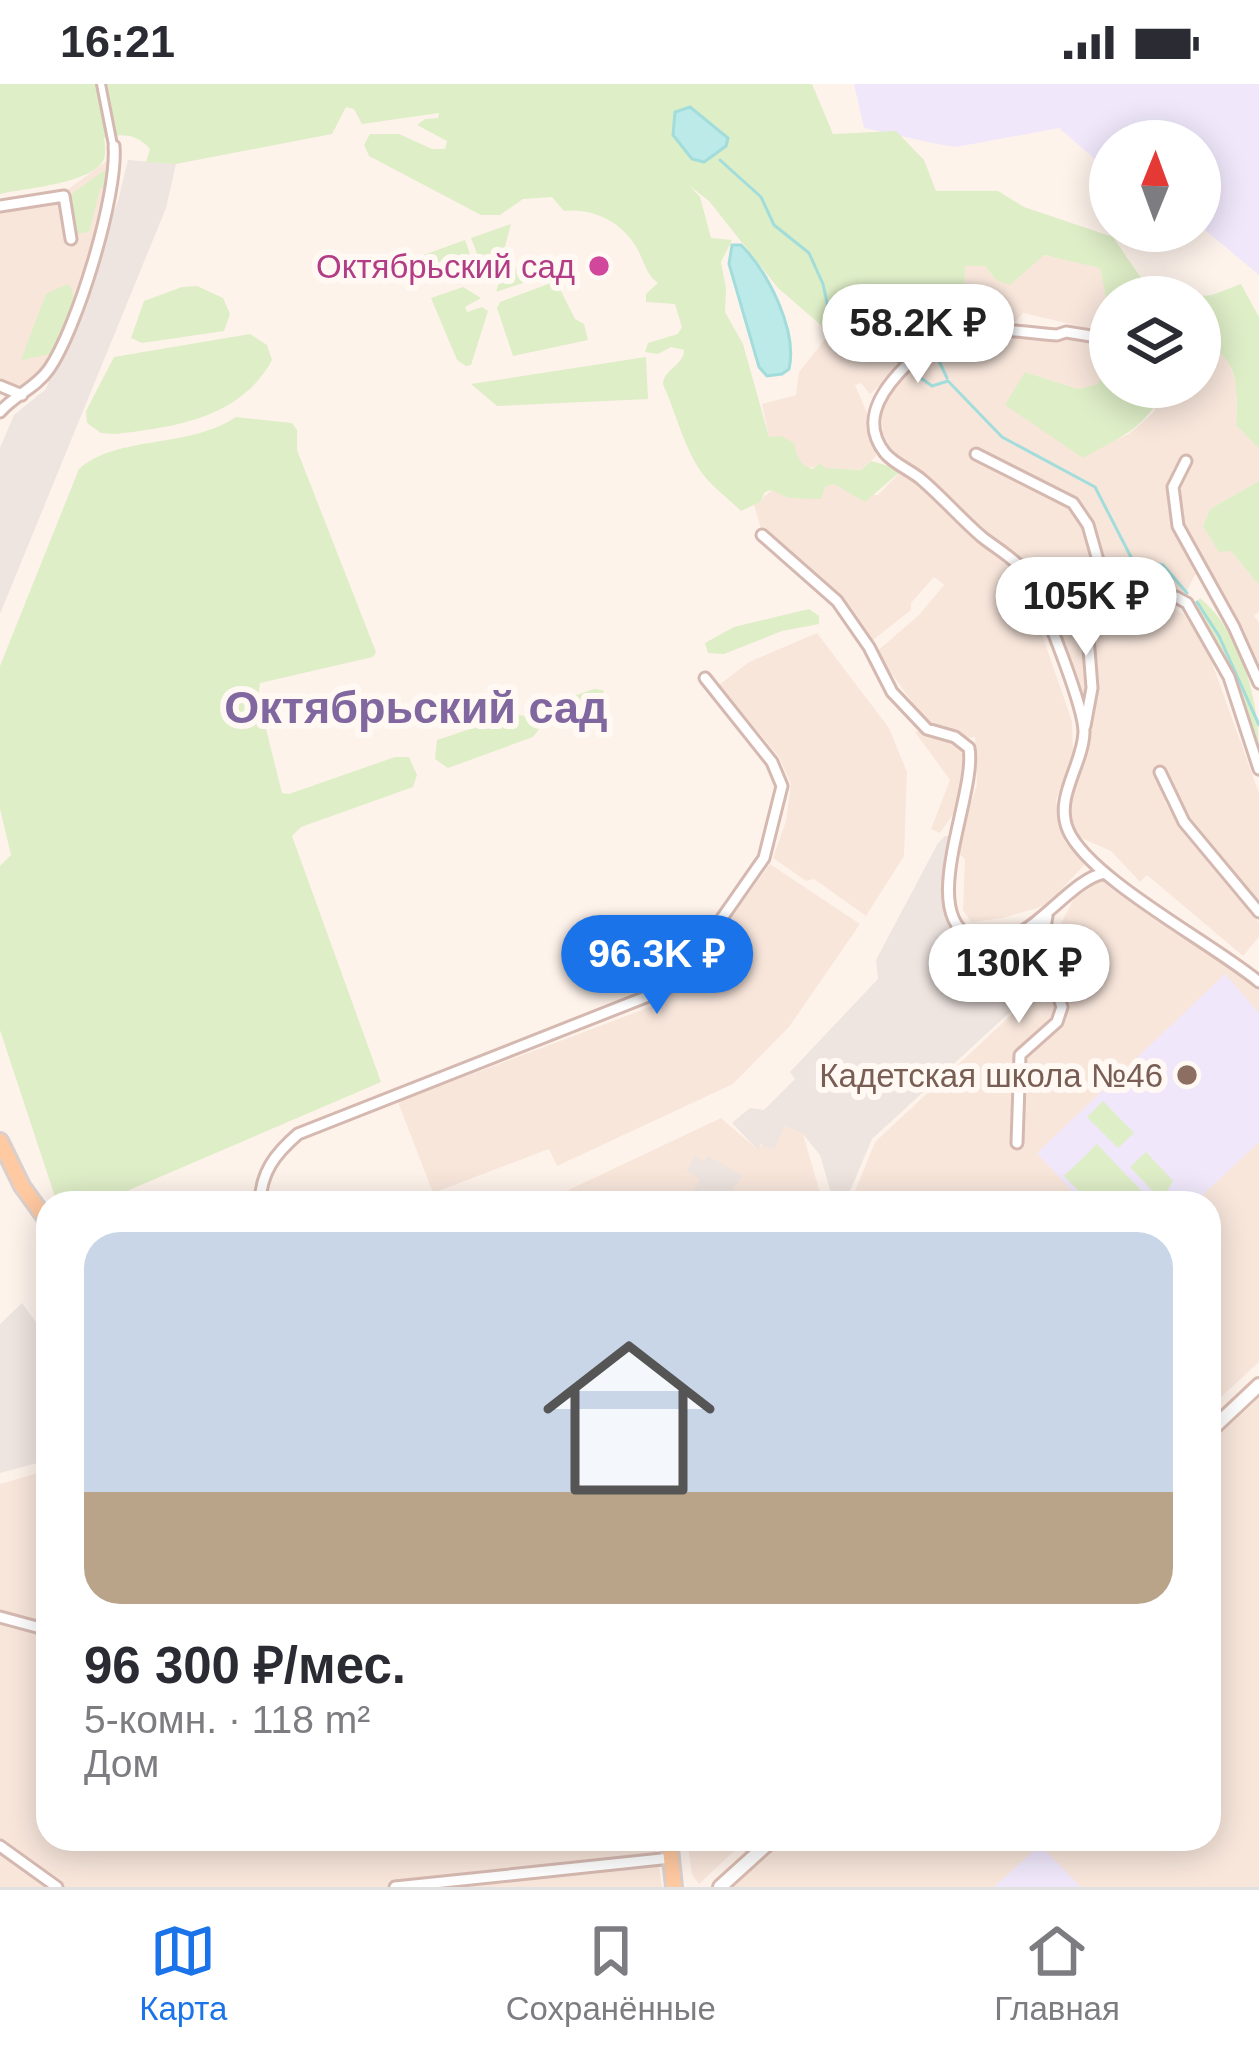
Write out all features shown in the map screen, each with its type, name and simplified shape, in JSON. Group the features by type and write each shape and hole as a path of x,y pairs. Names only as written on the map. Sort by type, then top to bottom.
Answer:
{"main road":[{"path":"0,1141 36,1205"},
{"path":"1221,1421 1259,1385"},
{"path":"670,1851 674,1887"},
{"path":"719,1887 759,1851"}],"street":[{"path":"0,412 50,368 79,300 111,201 114,146 101,84"},
{"path":"0,206 64,196 71,239"},
{"path":"1084,731 1032,581 1017,562 885,453 877,432 876,401 915,356 966,328 1089,334"},
{"path":"0,386 22,394"},
{"path":"976,454 1073,503 1088,525 1102,571 1125,608"},
{"path":"1186,461 1173,487 1178,526 1259,683"},
{"path":"762,535 837,602 869,647 892,692 927,729 955,737 969,748 970,783 950,862 950,907 962,933 996,942 1047,916 1083,879 1106,873"},
{"path":"1259,769 1229,677 1187,603 1176,597 1125,608 1091,625 1092,688 1065,800 1070,835 1106,873 1259,982"},
{"path":"261,1191 275,1154 298,1134 666,989 683,974 764,859 782,786 772,762 705,678"},
{"path":"1160,772 1184,822 1259,912"},
{"path":"1017,1143 1020,1055 1057,1022 1062,1007 1042,946 1047,916"},
{"path":"0,1617 36,1627"},
{"path":"0,1846 57,1887"},
{"path":"395,1887 465,1884 671,1858"}],"shaded area":[{"path":"854,84 1259,84 1259,275 1221,243 1221,120 1089,120 1089,154 1059,128 956,147 864,128"},
{"path":"112,157 119,160 114,202 80,301 43,385 22,399 0,390 0,202 63,193"},
{"path":"128,160 176,164 166,208 0,614 0,448 14,415 46,389 118,201"},
{"path":"1043,255 1100,267 1102,276 1089,276 1089,328 1023,313 1012,326 948,325 870,394 861,383 855,385 871,422 876,456 861,470 804,467 795,454 769,437 762,404 796,395 799,372 830,333 879,317 912,286 965,266 985,266 996,280"},
{"path":"1015,331 1059,339 1072,334 1089,338 1089,386 1078,389 1025,372 1109,443 1129,434 1156,408 1221,408 1221,350 1225,353 1237,386 1236,425 1259,449 1259,481 1210,509 1203,526 1220,551 1231,551 1259,585 1259,611 1254,616 1259,622 1259,669 1248,641 1181,526 1176,490 1192,464 1184,456 1173,469 1169,487 1173,526 1199,567 1186,593 1097,610 1087,620 1083,637 1090,688 1085,715 1035,580 1021,560 892,450 883,434 881,397 917,357 946,338 967,332"},
{"path":"902,470 1011,567 1026,589 1072,721 1073,754 1056,800 1065,842 1086,863 1047,905 1003,918 971,922 963,910 965,859 955,851 977,785 975,737 965,738 928,724 876,652 919,615 944,585 934,577 911,603 911,610 873,640 837,596 761,529 754,505 772,490 788,498 821,498 825,487 834,484 854,494 878,495"},
{"path":"1171,608 1184,614 1207,649 1259,793 1259,905 1172,797 1164,801 1259,922 1259,937 1243,956 1147,875 1140,882 1111,851 1072,834 1068,798 1097,695 1092,635 1103,622"},
{"path":"817,633 889,728 907,772 904,856 866,916 814,879 806,881 773,858 786,821 791,784 779,757 719,685 749,662"},
{"path":"923,730 957,745 967,768 954,813 940,833 931,829 950,780 915,732"},
{"path":"951,836 946,906 960,936 977,944 996,945 1043,924 1039,946 1047,978 872,1139 850,1191 830,1191 820,1155 803,1134 785,1126 774,1150 761,1144 758,1150 732,1123 750,1108 764,1110 795,1079 790,1072 878,979 876,960 938,843"},
{"path":"770,864 860,924 789,1027 733,1084 557,1166 549,1149 432,1191 398,1102 658,1004 683,985"},
{"path":"1104,877 1202,942 1259,987 1259,1362 1221,1397 1221,1191 855,1191 875,1142 1053,976 1060,925 1076,895"},
{"name":"Кадетская школа №46","path":"1225,974 1259,1013 1259,1142 1207,1191 1072,1191 1037,1153"},
{"path":"721,1118 757,1149 785,1126 803,1134 820,1191 566,1191"},
{"path":"695,1156 704,1161 708,1156 742,1175 732,1191 694,1191 700,1180 687,1171"},
{"path":"22,1303 36,1322 36,1463 0,1473 0,1324"},
{"path":"1259,1398 1259,1887 733,1887 771,1851 1221,1851 1221,1434"},
{"path":"36,1474 36,1851 657,1851 662,1887 0,1887 0,1484"},
{"path":"689,1851 734,1851 699,1884 692,1875"},
{"path":"1033,1851 1046,1851 1081,1887 994,1887"}],"green space":[{"path":"0,84 812,84 833,134 896,131 924,160 936,191 998,191 1024,207 1089,229 1089,252 1123,252 1140,276 1102,276 1100,268 1044,255 1010,285 996,280 985,266 965,266 964,297 950,306 928,303 912,286 851,336 830,333 778,288 709,201 690,186 700,197 711,238 732,240 721,262 725,312 743,344 769,437 781,436 794,443 799,460 813,469 821,463 825,468 861,470 871,461 902,470 865,502 834,484 825,487 821,499 788,498 771,490 741,511 701,472 663,384 684,350 671,347 658,354 645,352 648,343 678,334 682,327 675,304 646,302 646,294 658,283 624,232 597,215 564,211 552,197 523,199 500,215 481,215 369,156 364,145 370,134 399,134 432,149 445,149 447,141 417,125 438,118 439,113 362,124 354,109 346,107 332,134 176,164 146,162 150,149 140,140 111,136 104,138 104,159 86,174 0,194"},
{"path":"112,165 89,232 74,234 67,197"},
{"path":"511,224 499,269 485,274 471,238"},
{"path":"465,240 478,277 462,283 418,257"},
{"path":"545,256 553,273 496,292 502,272"},
{"path":"556,281 575,319 584,324 588,340 513,356 497,308 500,302"},
{"path":"67,284 74,304 51,354 21,360 46,294"},
{"path":"1241,284 1259,317 1259,449 1236,425 1234,375 1221,353 1221,292"},
{"path":"197,286 223,298 230,314 224,331 142,343 131,338 144,301"},
{"path":"463,287 481,298 465,307 467,312 482,307 488,311 471,365 466,366 457,360 431,298"},
{"path":"250,334 267,345 272,360 259,380 225,407 183,423 116,434 101,433 87,423 86,411 114,357"},
{"path":"646,357 648,399 497,406 471,384"},
{"path":"1025,372 1078,389 1089,386 1089,408 1152,408 1121,437 1083,458 1005,405"},
{"path":"236,417 292,423 297,430 297,450 376,652 373,657 260,683 258,697 282,793 395,757 409,757 417,775 413,787 301,827 292,836 381,1082 127,1191 53,1191 0,1030 0,866 11,855 0,809 0,666 79,469 113,451 217,427"},
{"path":"1259,481 1259,585 1231,551 1219,552 1203,526 1210,509"},
{"path":"1200,598 1227,630 1245,669 1256,712 1259,753 1237,680 1193,606"},
{"path":"809,609 819,616 819,624 782,631 724,654 708,653 705,643 734,627"},
{"path":"603,690 605,700 554,722 543,714 543,707"},
{"path":"515,714 533,718 540,728 533,737 448,768 435,759 437,740"},
{"path":"1103,1101 1134,1133 1118,1148 1087,1117"},
{"path":"1097,1144 1142,1191 1078,1191 1064,1176"},
{"path":"1146,1152 1173,1181 1167,1191 1153,1191 1130,1167"}],"water":[{"path":"690,107 728,138 726,146 704,162 692,159 673,135 675,112"},
{"path":"732,245 741,245 751,257 785,320 791,354 789,369 782,374 767,376 759,367 729,264"}],"waterway":[{"path":"720,160 761,197 774,225 809,253 829,312 932,386 948,381 1002,437 1095,487 1132,559 1163,565 1187,593"},
{"path":"933,348 947,378"},
{"path":"1197,602 1219,636 1259,725"}],"place":[{"name":"Октябрьский сад","path":"599,266"},
{"name":"Кадетская школа №46","path":"1187,1075"}],"district":[{"name":"Октябрьский сад","path":"416,707"}]}
